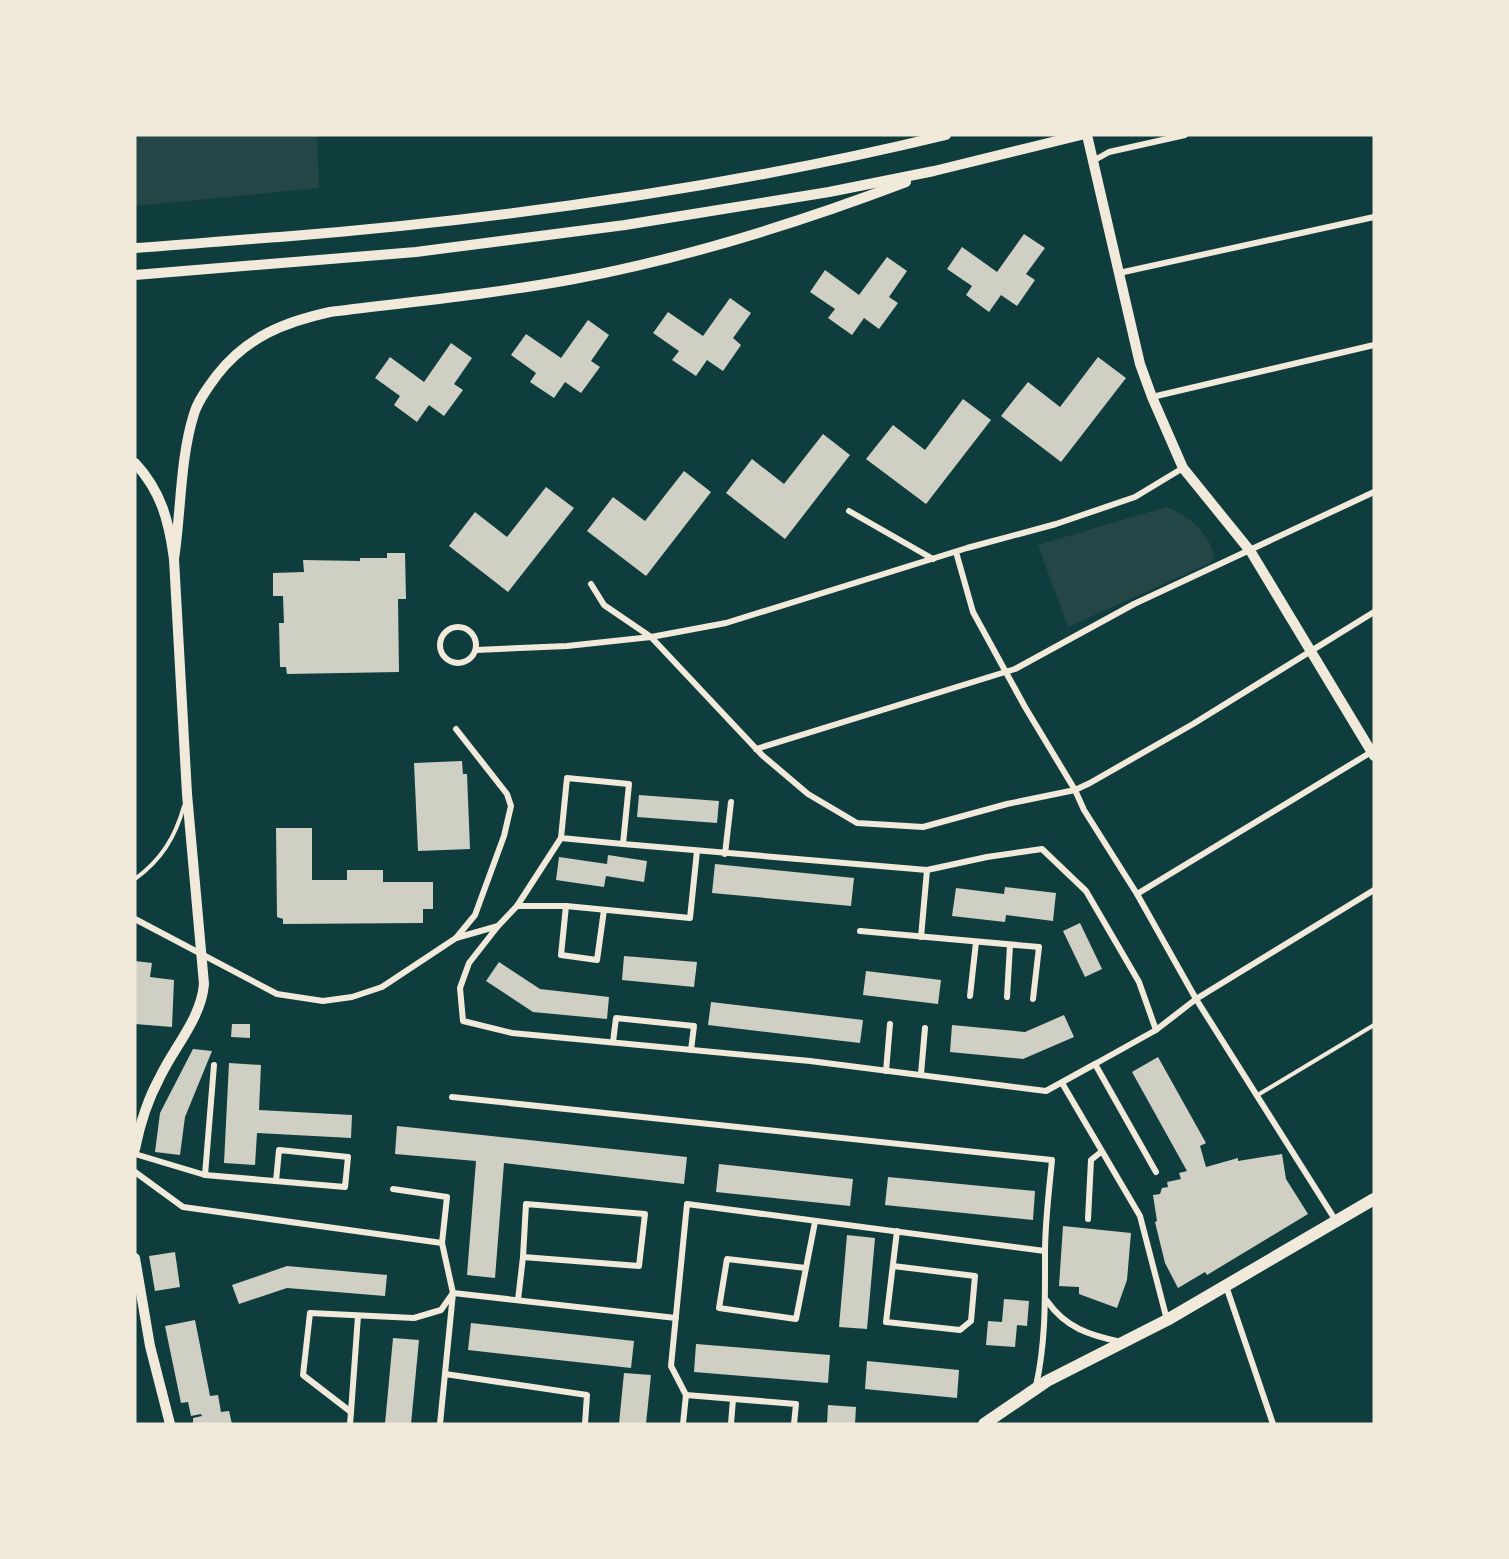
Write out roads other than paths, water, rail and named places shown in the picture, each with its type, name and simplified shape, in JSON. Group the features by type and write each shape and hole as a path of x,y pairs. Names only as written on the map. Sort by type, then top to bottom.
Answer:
{"main road":[{"path":"135,248 415,226 620,198 825,162 946,135"},
{"path":"135,275 416,252 521,240 771,202 934,171 1081,135"},
{"path":"1087,135 1140,364 1183,468 1251,552 1373,753"},
{"path":"174,559 188,441 194,412 210,384 231,357 261,334 294,320 330,312 574,279 788,223 934,171"},
{"path":"135,463 160,496 169,522 174,559 187,794 202,952 202,1005 159,1078 142,1116 135,1149"},
{"path":"984,1424 1035,1389 1167,1320 1374,1199"},
{"path":"135,1258 150,1346 170,1424"}],"street":[{"path":"1093,161 1109,152 1185,135"},
{"path":"1119,273 1374,217"},
{"path":"1152,397 1374,345"},
{"path":"476,650 567,646 651,637 726,623 956,552 1056,524 1135,497 1183,468"},
{"path":"756,749 1007,672 1134,604 1251,552 1374,492"},
{"path":"849,511 933,559"},
{"path":"956,552 973,612 1025,707 1075,790 1084,810 1137,894 1196,999 1336,1222"},
{"path":"591,584 604,605 651,637 756,749 808,794 857,823 923,827 1007,804 1075,790 1193,724 1374,612"},
{"path":"462,627 476,638 476,650 469,660 458,663 442,654 440,642 451,628 462,627"},
{"path":"135,919 202,952 277,994 323,1001 352,997 382,987 456,938 475,915 504,836 511,806 507,794 456,729"},
{"path":"1137,894 1373,753"},
{"path":"623,844 629,784 567,778 561,838 517,906 469,963 460,988 463,1021 512,1033 921,1074 1046,1091 1156,1030 1196,999 1374,890"},
{"path":"725,854 731,802"},
{"path":"561,838 927,870 987,857 1042,849 1086,891 1139,982 1156,1030"},
{"path":"517,906 566,906 690,918 697,851"},
{"path":"921,937 927,870"},
{"path":"566,906 561,955 597,960 604,910"},
{"path":"456,938 498,926"},
{"path":"860,931 1039,947 1033,999"},
{"path":"970,996 976,942"},
{"path":"1007,997 1010,945"},
{"path":"614,1042 616,1018 694,1026 691,1050"},
{"path":"886,1071 890,1024"},
{"path":"921,1074 925,1028"},
{"path":"1095,1064 1156,1172"},
{"path":"205,1175 214,1065"},
{"path":"1062,1083 1140,1216 1167,1320"},
{"path":"452,1097 1052,1160 1045,1251 1046,1300 1043,1354 1035,1389"},
{"path":"135,1154 205,1175 345,1187 348,1157 279,1150 276,1181"},
{"path":"1088,1219 1091,1160 1101,1152"},
{"path":"135,1172 183,1207 442,1243"},
{"path":"393,1189 447,1197 442,1243 453,1293 440,1424"},
{"path":"518,1300 526,1204 645,1214 639,1266 523,1257"},
{"path":"682,1424 686,1395 671,1366 687,1204 1045,1251"},
{"path":"806,1268 727,1259 719,1308 796,1319 806,1268 815,1222"},
{"path":"893,1266 975,1276 971,1321 960,1330 886,1322 897,1232"},
{"path":"1226,1286 1273,1424"},
{"path":"453,1293 676,1318"},
{"path":"351,1412 303,1375 310,1313 414,1318 441,1310 453,1293"},
{"path":"1046,1300 1058,1316 1073,1328 1093,1336 1124,1342"},
{"path":"350,1424 358,1317"},
{"path":"445,1374 587,1395 585,1424"},
{"path":"686,1395 796,1404 794,1424"},
{"path":"731,1424 733,1399"}],"lane":[{"path":"135,879 150,868 172,839 187,794"},
{"path":"1256,1097 1374,1025"}]}
